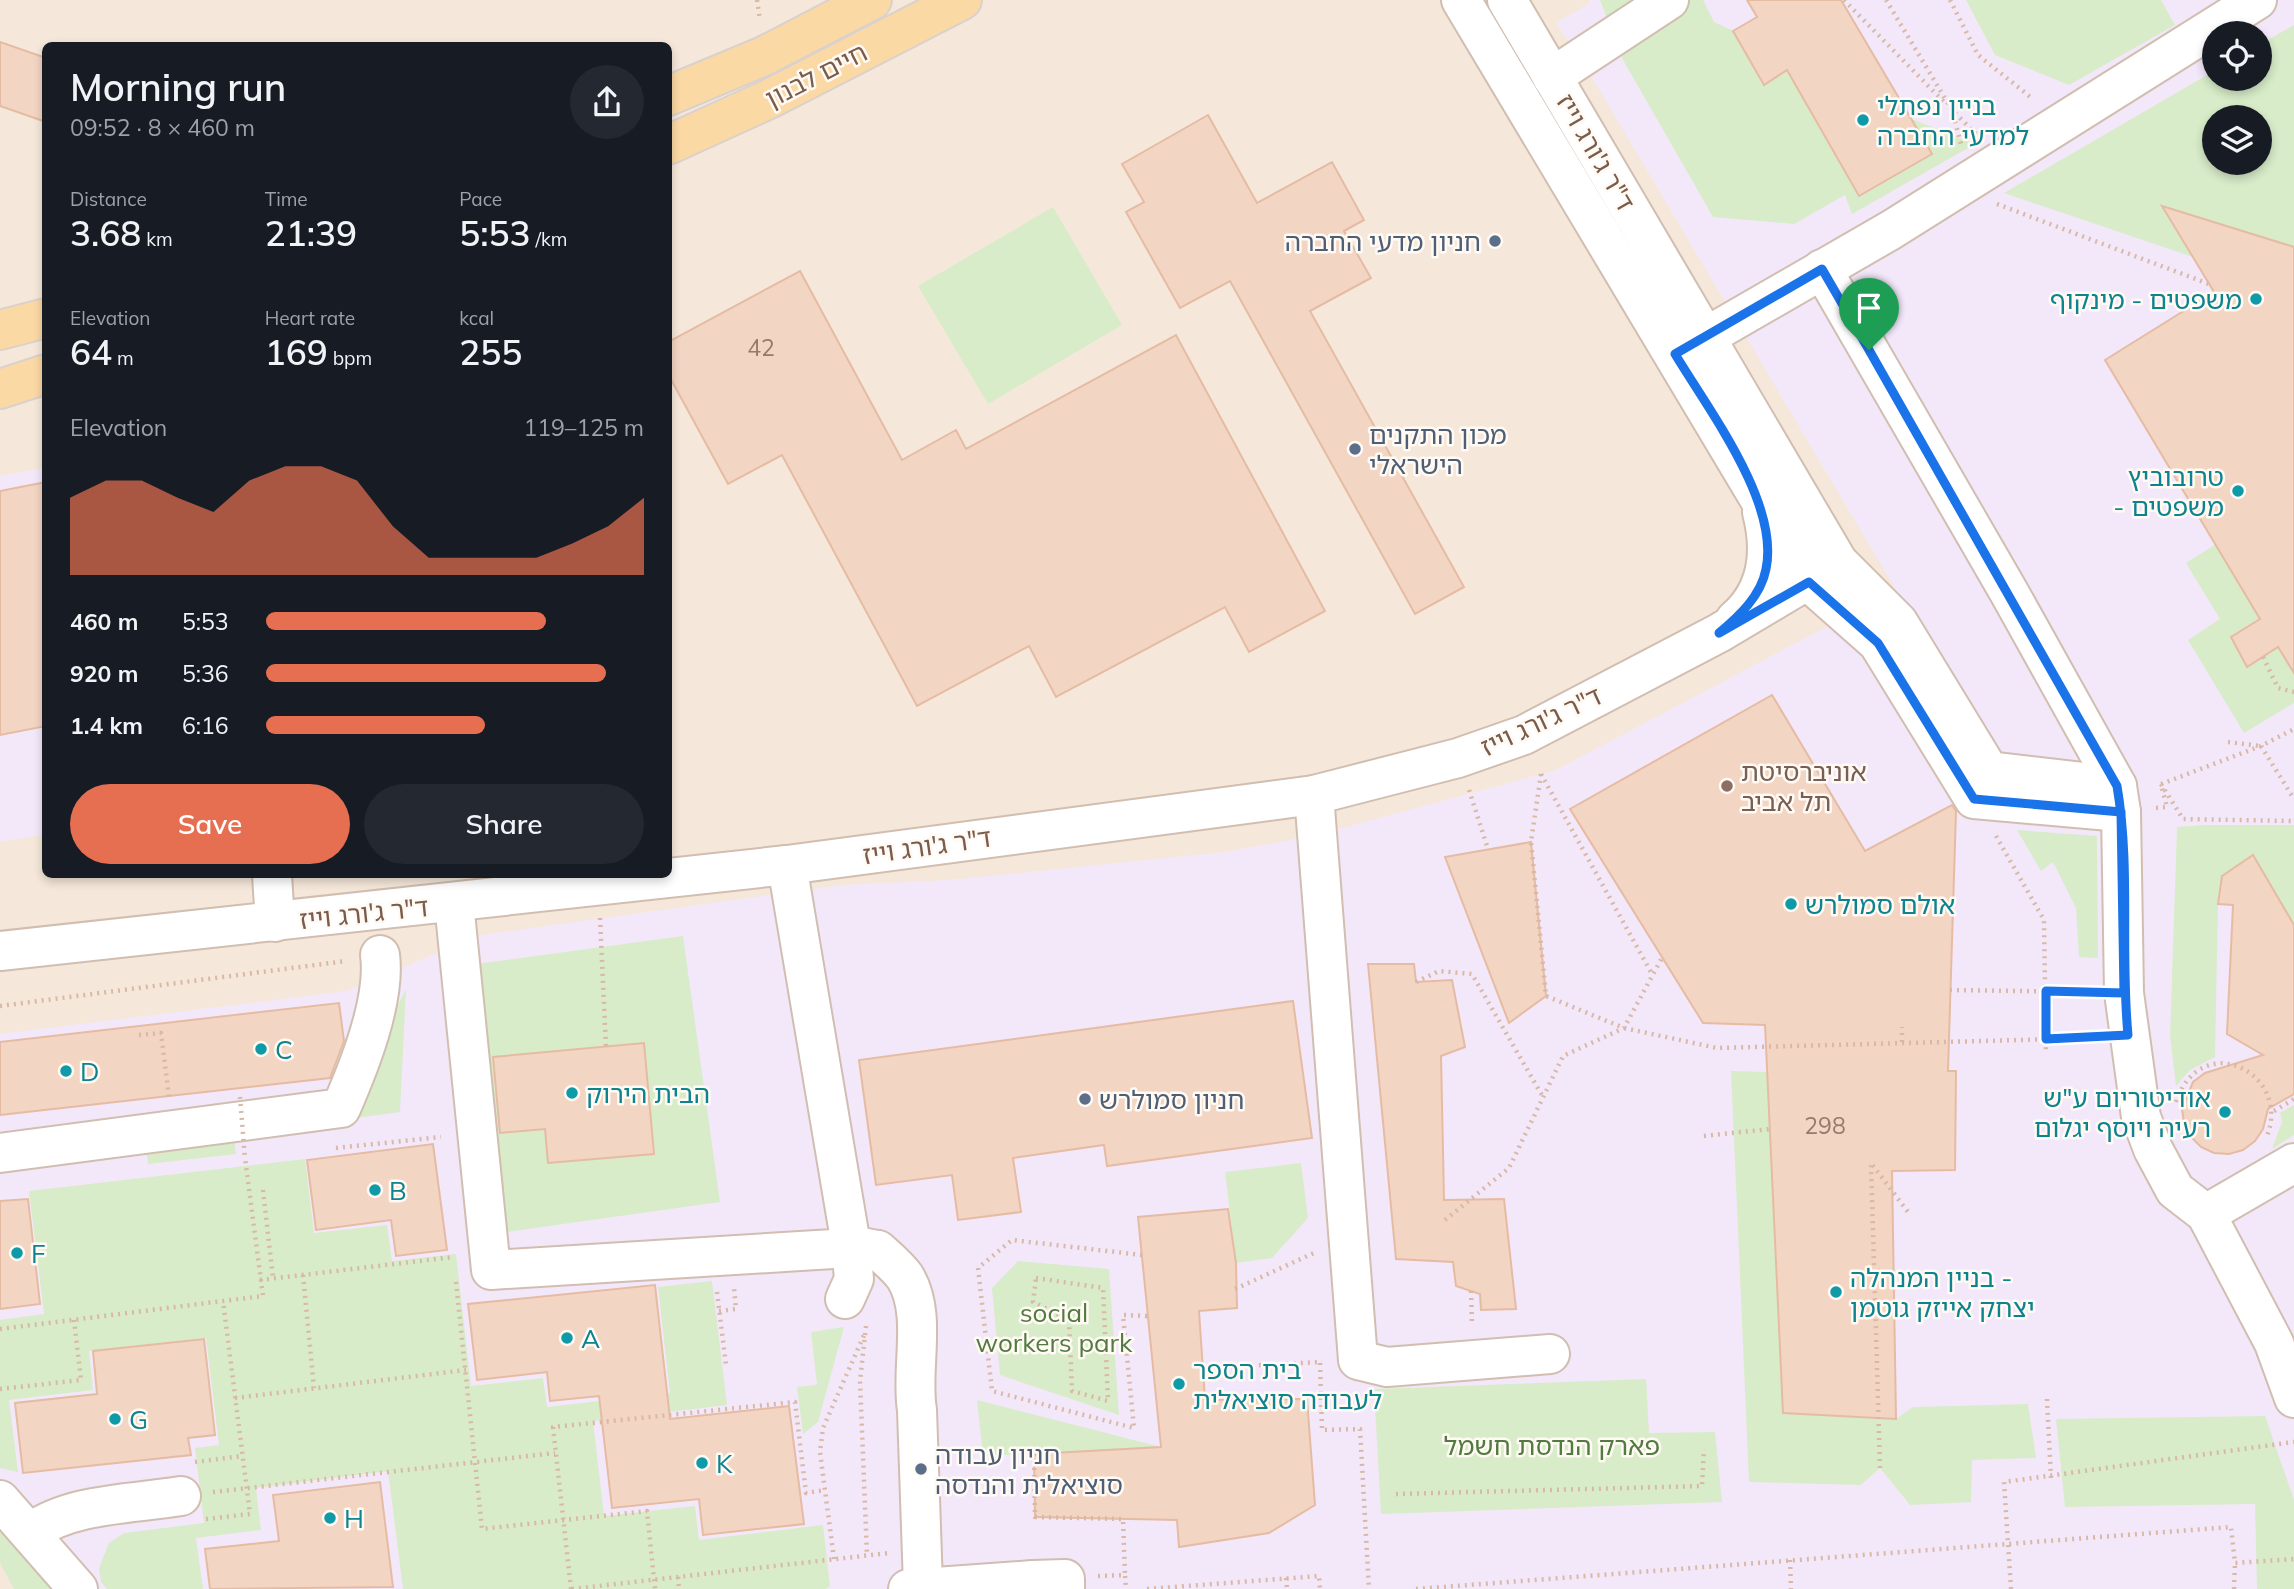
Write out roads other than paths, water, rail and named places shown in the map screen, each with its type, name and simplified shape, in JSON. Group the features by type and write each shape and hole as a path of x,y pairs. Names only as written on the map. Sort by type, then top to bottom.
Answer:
{"main road":[{"name":"חיים לבנון","path":"672,94 764,56 872,0"},
{"name":"חיים לבנון","path":"672,143 769,99 962,0"},
{"path":"0,330 42,319"},
{"path":"0,389 42,375"}],"street":[{"name":"ד\"ר ג'ורג וייז","path":"1461,0 1690,346 1824,572"},
{"name":"ד\"ר ג'ורג וייז","path":"1507,0 1552,77 1690,346 1750,480 1824,572"},
{"path":"1552,77 1669,0"},
{"path":"1690,346 1891,230 2257,0"},
{"path":"1822,269 2010,594 2119,799 2124,993 2141,1117 2152,1149 2175,1190 2206,1214 2274,1343 2294,1398"},
{"path":"1719,633 1745,610 1766,570 1766,529 1750,480"},
{"name":"ד\"ר ג'ורג וייז","path":"0,951 599,887 1314,795 1458,758 1524,735 1719,633 1824,572"},
{"path":"1824,572 1878,643 1974,799 2119,799"},
{"path":"1314,795 1358,1360 1387,1367 1550,1354"},
{"path":"786,864 865,1247 854,1279 856,1314"},
{"path":"272,878 275,922"},
{"path":"454,903 491,1270 865,1247 905,1277 917,1319 913,1385 917,1410 915,1587 1056,1584"},
{"path":"0,1153 341,1108 355,1076 383,976 380,956"},
{"path":"2206,1214 2279,1153"},
{"path":"31,1532 49,1519 70,1513 197,1492"},
{"path":"0,1500 31,1532 78,1589"}],"place":[{"name":"בניין נפתלי למדעי החברה","path":"1863,120"},
{"name":"חניון מדעי החברה","path":"1495,241"},
{"name":"משפטים - מינקוף","path":"2256,299"},
{"name":"מכון התקנים הישראלי","path":"1355,449"},
{"name":"טרובוביץ - משפטים","path":"2238,491"},
{"name":"אוניברסיטת תל אביב","path":"1727,786"},
{"name":"אולם סמולרש","path":"1791,904"},
{"name":"C","path":"261,1049"},
{"name":"D","path":"66,1071"},
{"name":"הבית הירוק","path":"572,1093"},
{"name":"חניון סמולרש","path":"1085,1099"},
{"name":"אודיטוריום ע\"ש רעיה ויוסף יגלום","path":"2225,1112"},
{"name":"B","path":"375,1190"},
{"name":"F","path":"17,1253"},
{"name":"בניין המנהלה - יצחק אייזק גוטמן","path":"1836,1292"},
{"name":"A","path":"567,1338"},
{"name":"בית הספר לעבודה סוציאלית","path":"1179,1384"},
{"name":"G","path":"115,1419"},
{"name":"K","path":"702,1463"},
{"name":"חניון עבודה סוציאלית והנדסה","path":"921,1469"},
{"name":"H","path":"330,1518"}],"park label":[{"name":"social workers park","path":"1054,1327"},
{"name":"פארק הנדסת חשמל","path":"1552,1445"}]}
